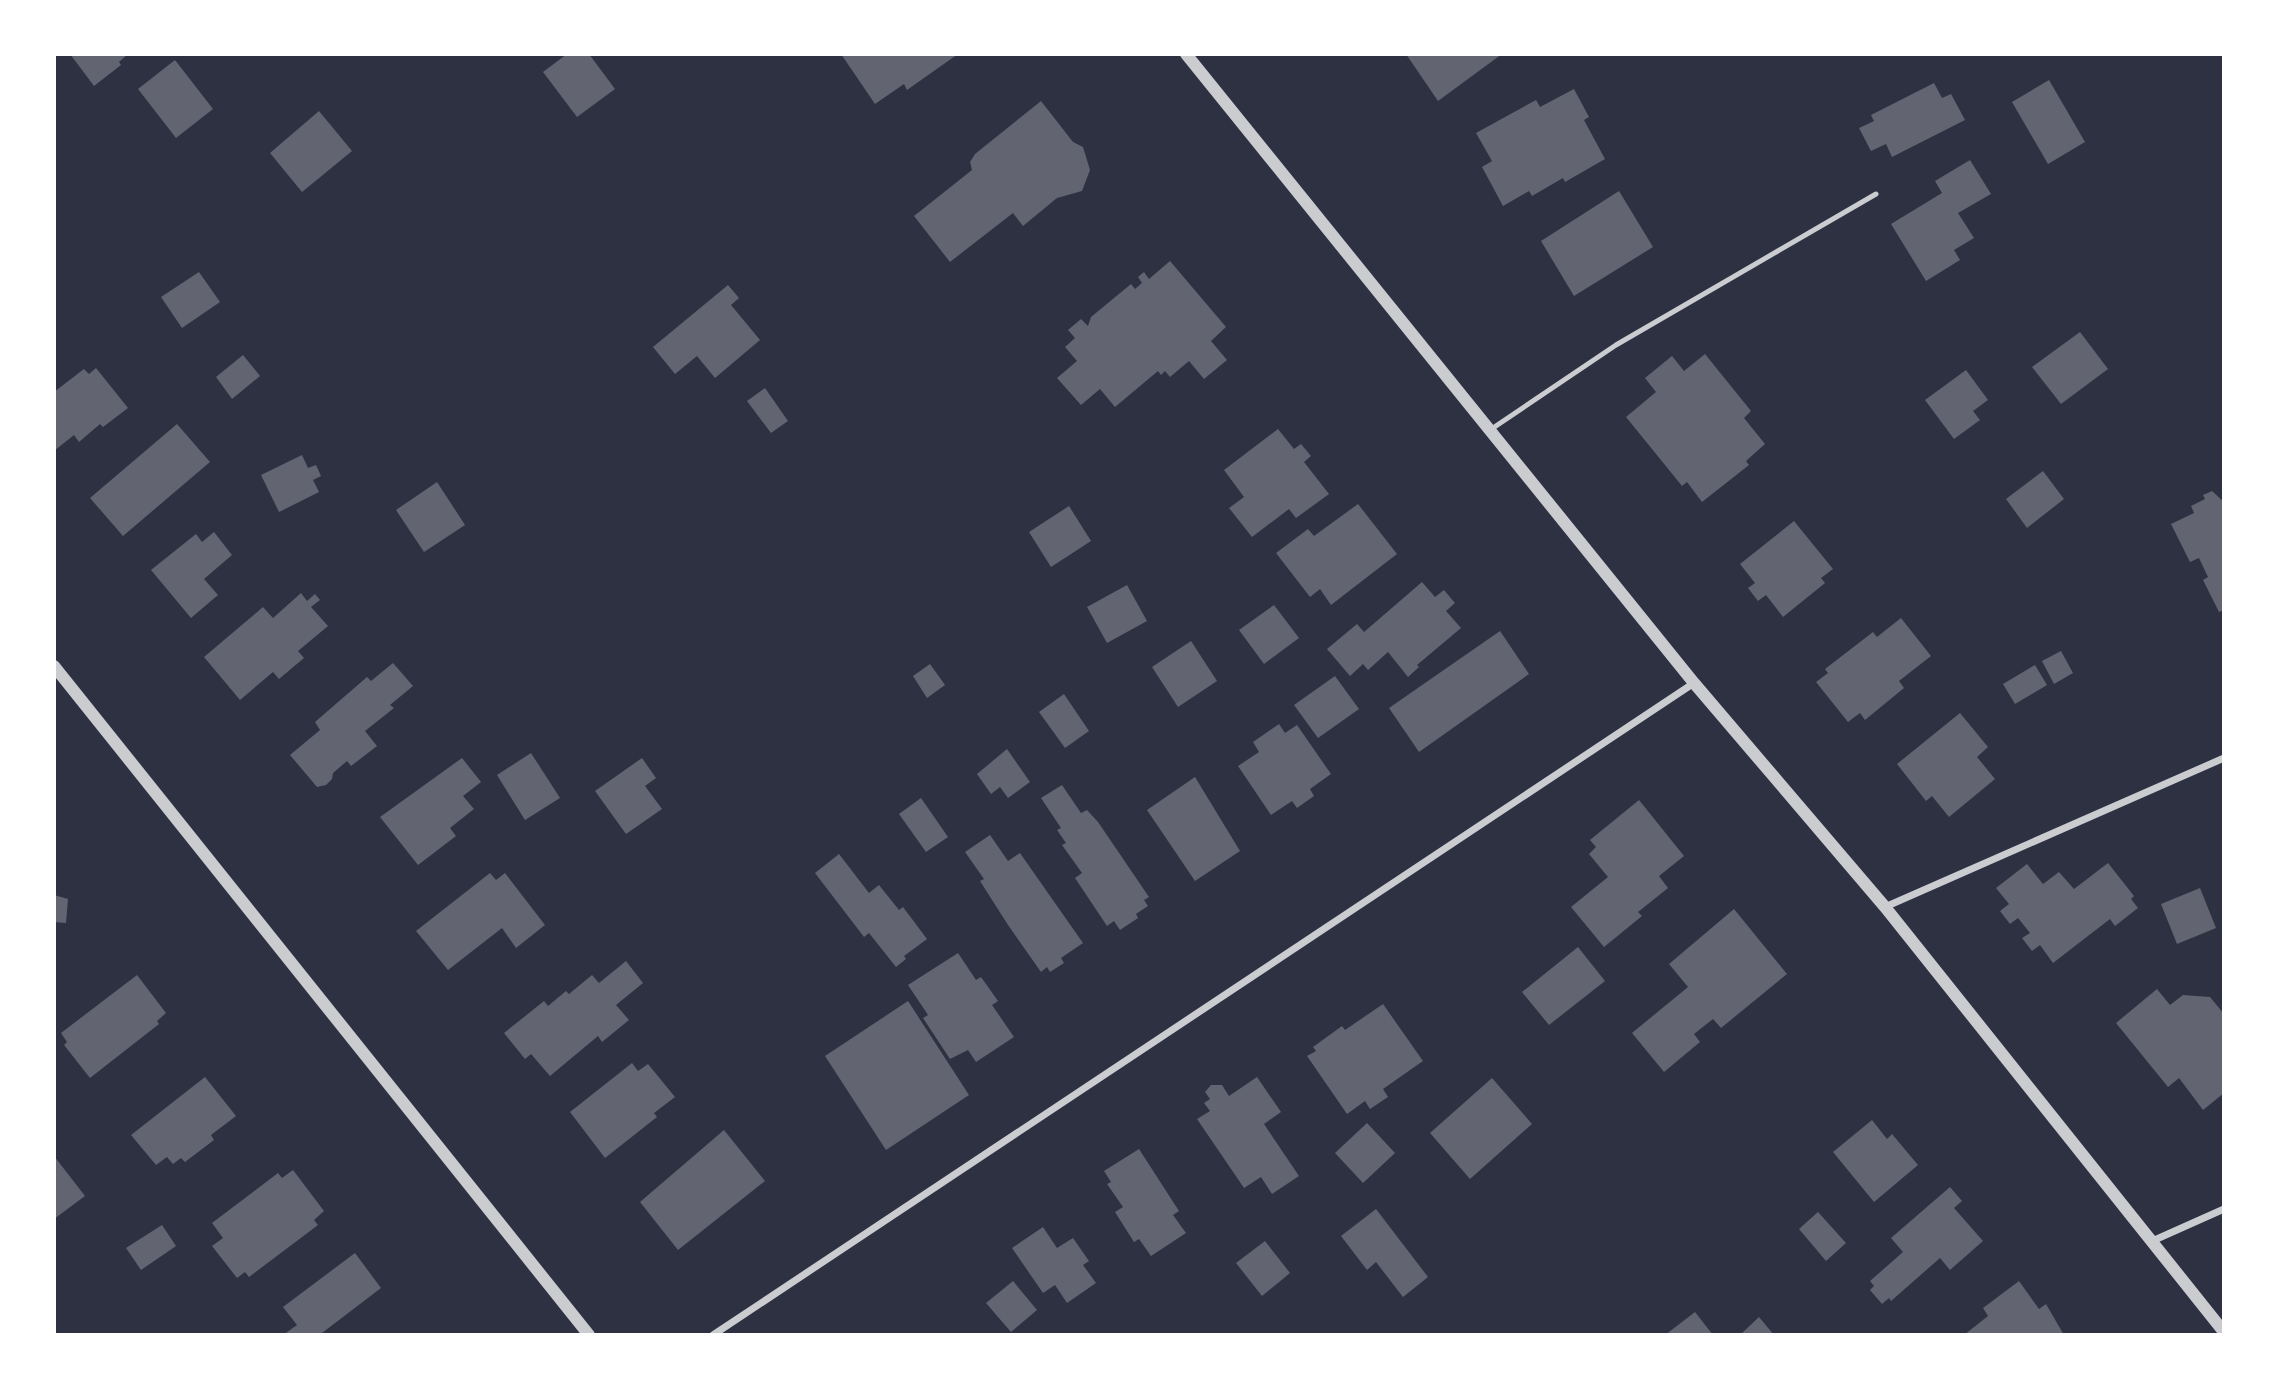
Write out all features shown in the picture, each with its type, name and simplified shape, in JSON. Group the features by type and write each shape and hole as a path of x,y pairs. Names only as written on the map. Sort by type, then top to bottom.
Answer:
{"street":[{"path":"1186,54 1694,683 1885,907 2149,1242 2224,1332"},
{"path":"54,666 589,1335"},
{"path":"713,1335 1694,683"},
{"path":"1885,907 2224,758"},
{"path":"2149,1242 2224,1209"}],"lane":[{"path":"1489,430 1616,345 1876,194"}],"building":[{"path":"70,54 128,54 119,62 121,65 94,86"},
{"path":"567,54 589,54 615,89 577,117 543,72"},
{"path":"841,54 958,54 907,90 904,84 875,104"},
{"path":"1406,54 1502,54 1438,101"},
{"path":"175,60 213,109 176,138 138,89"},
{"path":"2049,80 2085,142 2048,164 2012,102"},
{"path":"1934,83 1942,98 1951,94 1965,120 1892,157 1886,144 1871,151 1859,128 1874,121 1871,115"},
{"path":"1574,89 1589,117 1584,120 1605,159 1565,182 1563,178 1532,196 1529,191 1503,206 1482,167 1492,161 1476,133 1536,100 1540,107"},
{"path":"1041,101 1073,142 1083,147 1090,170 1082,191 1057,198 1023,226 1013,213 950,262 914,216 972,170 970,162 975,154"},
{"path":"319,111 352,151 302,192 270,153"},
{"path":"1970,160 1991,194 1958,213 1974,238 1954,250 1960,260 1926,281 1891,224 1942,193 1935,181"},
{"path":"1619,191 1653,247 1574,296 1541,241"},
{"path":"1170,261 1226,327 1211,341 1227,360 1204,379 1189,361 1170,377 1165,371 1161,375 1158,371 1115,407 1100,389 1081,405 1057,378 1077,361 1065,347 1075,338 1068,330 1081,319 1088,326 1091,317 1131,284 1135,289 1142,283 1138,277 1144,272 1149,279"},
{"path":"199,272 220,302 182,328 161,297"},
{"path":"728,285 739,298 731,305 760,340 715,378 697,356 675,374 653,347"},
{"path":"2080,332 2108,369 2061,404 2032,367"},
{"path":"1705,354 1751,411 1744,418 1765,444 1746,461 1749,465 1702,502 1687,482 1682,486 1626,417 1656,392 1645,378 1672,356 1684,371"},
{"path":"243,355 260,376 232,399 216,377"},
{"path":"96,368 128,408 103,427 100,424 79,442 74,435 54,451 54,392 84,369 89,374"},
{"path":"1966,370 1988,400 1973,411 1980,420 1954,439 1925,400"},
{"path":"765,388 788,421 771,433 747,401"},
{"path":"177,424 210,462 123,536 90,498"},
{"path":"1278,429 1294,449 1301,444 1311,456 1304,462 1329,494 1296,518 1289,509 1252,537 1229,508 1244,497 1224,470"},
{"path":"302,455 308,468 316,465 321,476 313,480 319,492 279,512 261,475"},
{"path":"2043,471 2064,499 2027,528 2006,499"},
{"path":"437,482 465,525 424,552 396,510"},
{"path":"2212,491 2224,502 2224,610 2219,612 2203,580 2208,577 2199,558 2190,562 2171,524 2194,513 2191,506 2205,499 2203,495"},
{"path":"1358,504 1397,554 1331,605 1320,589 1310,597 1276,553 1308,529 1314,536"},
{"path":"1069,506 1091,541 1051,567 1029,532"},
{"path":"1794,521 1833,569 1821,578 1825,583 1783,617 1766,595 1758,601 1748,588 1755,583 1740,564"},
{"path":"214,532 232,555 204,579 218,595 191,618 151,570 196,534 202,542"},
{"path":"1422,582 1435,597 1444,590 1455,603 1446,611 1461,628 1417,665 1419,667 1408,677 1388,652 1368,670 1363,664 1350,676 1327,649 1357,624 1364,632"},
{"path":"1127,585 1147,621 1107,643 1087,607"},
{"path":"301,593 307,601 315,594 320,600 311,607 328,626 298,651 304,658 279,679 273,672 240,700 204,657 263,607 273,618"},
{"path":"1274,605 1299,638 1264,664 1239,630"},
{"path":"1901,618 1931,656 1899,681 1904,688 1865,720 1860,713 1848,722 1816,682 1828,673 1825,669 1873,632 1877,637"},
{"path":"1500,631 1529,674 1419,752 1389,708"},
{"path":"1191,641 1217,681 1178,707 1152,667"},
{"path":"2061,651 2073,673 2054,684 2042,661"},
{"path":"393,663 413,686 390,705 394,708 365,731 377,746 351,766 347,761 333,773 332,779 326,785 317,787 290,755 320,730 315,722 367,677 371,681"},
{"path":"930,664 945,685 927,698 913,676"},
{"path":"2035,665 2047,685 2015,704 2003,684"},
{"path":"1335,676 1359,709 1318,738 1294,705"},
{"path":"1064,694 1089,731 1065,748 1039,712"},
{"path":"1960,713 1988,747 1977,757 1995,779 1949,817 1932,796 1926,801 1897,764"},
{"path":"1279,724 1285,733 1297,725 1331,774 1310,789 1314,796 1297,808 1292,801 1271,815 1238,766 1259,752 1253,742"},
{"path":"1007,749 1030,782 1008,798 1000,787 991,794 977,774"},
{"path":"531,753 560,798 525,820 497,775"},
{"path":"462,758 481,782 463,796 474,809 450,828 456,836 418,865 380,817"},
{"path":"642,758 656,778 645,786 662,809 626,834 595,791"},
{"path":"1195,777 1240,851 1195,881 1147,810"},
{"path":"1062,785 1081,813 1087,810 1098,822 1149,897 1144,900 1148,906 1136,914 1138,918 1120,930 1114,921 1107,926 1075,878 1082,873 1062,845 1066,843 1057,830 1061,828 1041,798"},
{"path":"921,798 948,837 926,852 899,814"},
{"path":"1639,800 1684,856 1659,876 1668,888 1638,912 1642,916 1604,947 1571,907 1608,877 1589,854 1596,847 1590,840"},
{"path":"990,835 1008,861 1020,853 1083,943 1061,958 1064,963 1050,972 1047,967 1041,972 980,881 984,879 965,852"},
{"path":"839,854 869,893 879,885 899,910 903,907 927,939 904,956 906,959 896,967 869,933 864,937 815,873"},
{"path":"2108,863 2134,896 2131,899 2138,908 2115,926 2110,919 2053,963 2040,945 2032,951 2022,938 2030,933 2018,918 2010,924 2000,911 2009,904 1996,888 2027,864 2043,884 2059,872 2074,889"},
{"path":"490,873 496,880 505,873 545,925 516,948 502,928 448,970 416,931"},
{"path":"2200,888 2216,928 2177,944 2161,904"},
{"path":"54,895 68,899 66,923 54,922"},
{"path":"1734,909 1787,974 1721,1028 1713,1019 1694,1034 1700,1042 1664,1072 1632,1033 1688,987 1669,964"},
{"path":"1578,947 1605,981 1549,1025 1522,992"},
{"path":"958,953 976,980 981,977 998,1001 992,1005 1014,1037 976,1062 968,1050 950,1059 923,1018 928,1015 908,985"},
{"path":"626,961 643,983 616,1005 629,1020 602,1042 598,1036 550,1076 531,1054 525,1059 504,1033 544,1001 548,1006 566,991 569,994 592,975 599,983"},
{"path":"137,975 166,1013 157,1021 159,1024 90,1078 64,1045 67,1042 61,1033"},
{"path":"2157,989 2170,1005 2183,995 2210,997 2224,1014 2224,1093 2203,1110 2179,1078 2168,1087 2116,1023"},
{"path":"908,1001 969,1095 886,1150 825,1056"},
{"path":"1383,1004 1423,1061 1383,1089 1388,1097 1370,1109 1365,1101 1347,1114 1307,1056 1316,1051 1313,1047 1342,1026 1345,1030"},
{"path":"632,1063 638,1071 648,1064 675,1097 654,1113 657,1117 605,1158 570,1112"},
{"path":"205,1077 236,1116 211,1135 214,1140 185,1162 181,1158 173,1164 167,1157 156,1165 131,1135"},
{"path":"1257,1077 1281,1112 1264,1124 1299,1176 1272,1194 1261,1177 1244,1188 1197,1119 1210,1111 1204,1103 1210,1099 1205,1092 1211,1085 1222,1085 1229,1096"},
{"path":"1492,1078 1532,1124 1470,1179 1430,1133"},
{"path":"1872,1120 1887,1139 1892,1134 1918,1165 1874,1202 1833,1152"},
{"path":"1367,1123 1395,1153 1363,1183 1335,1153"},
{"path":"724,1130 765,1181 678,1250 640,1202"},
{"path":"1139,1149 1179,1211 1173,1215 1186,1233 1151,1256 1139,1239 1134,1242 1115,1212 1123,1207 1107,1184 1111,1182 1104,1171"},
{"path":"54,1156 85,1196 54,1219"},
{"path":"293,1170 324,1211 314,1220 318,1225 249,1277 245,1272 237,1278 212,1246 223,1238 212,1223 278,1173 282,1178"},
{"path":"1950,1187 1962,1201 1954,1208 1983,1241 1950,1270 1940,1258 1891,1301 1889,1298 1882,1304 1870,1290 1874,1286 1870,1281 1903,1252 1891,1238"},
{"path":"1376,1209 1428,1277 1403,1297 1376,1262 1367,1270 1341,1236"},
{"path":"1818,1212 1846,1243 1826,1261 1799,1229"},
{"path":"162,1225 176,1246 141,1270 126,1248"},
{"path":"1043,1227 1057,1248 1073,1238 1089,1261 1083,1265 1096,1283 1067,1303 1055,1285 1043,1293 1012,1248"},
{"path":"1265,1241 1290,1273 1262,1296 1236,1263"},
{"path":"355,1253 381,1288 322,1333 324,1335 283,1335 297,1325 283,1307"},
{"path":"1013,1281 1037,1310 1011,1332 986,1303"},
{"path":"2019,1281 2039,1309 2046,1304 2064,1335 1964,1335 1988,1316 1983,1308"},
{"path":"1695,1312 1713,1335 1665,1335"},
{"path":"1759,1317 1774,1335 1740,1335"}]}
